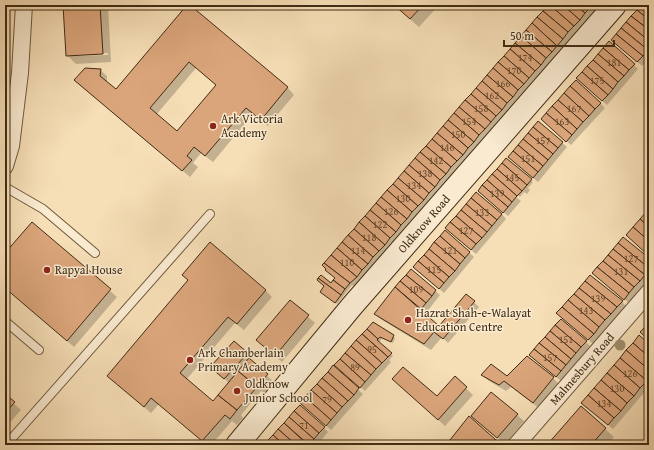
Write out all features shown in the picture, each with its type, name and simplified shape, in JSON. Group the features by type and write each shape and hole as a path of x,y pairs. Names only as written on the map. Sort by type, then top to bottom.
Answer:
{"street":[{"path":"5,166 11,146 20,73 24,5"},
{"name":"Oldknow Road","path":"237,445 352,306 615,5"},
{"name":"Malmesbury Road","path":"516,445 649,292"}],"lane":[{"path":"5,187 43,209 95,253"},
{"path":"6,445 210,214"},
{"path":"5,321 38,350"}],"building":[{"path":"63,5 100,5 103,54 66,56"},
{"path":"187,5 190,5 288,87 261,120 246,108 205,156 194,147 187,156 192,160 182,171 74,80 85,68 101,69 100,76 116,89","holes":["189,62 216,85 177,131 150,108"]},
{"path":"394,5 423,5 410,19"},
{"path":"548,5 550,5 574,26 568,32 543,11"},
{"path":"550,5 563,5 580,20 574,26"},
{"path":"563,5 576,5 585,13 580,20"},
{"path":"576,5 589,5 591,7 585,13"},
{"path":"640,5 644,5 649,9 649,20 637,10"},
{"path":"637,10 649,20 649,30 631,16"},
{"path":"543,11 568,32 563,39 537,17"},
{"path":"631,16 649,30 649,41 626,22"},
{"path":"537,17 563,39 557,46 532,23"},
{"path":"626,22 649,41 648,50 621,28"},
{"path":"532,23 557,46 552,52 526,30"},
{"path":"621,28 648,50 643,56 616,34"},
{"path":"526,30 552,52 546,58 521,36"},
{"path":"616,34 643,56 637,62 611,40"},
{"path":"521,36 546,58 541,65 515,43"},
{"path":"609,41 635,64 629,70 603,48"},
{"path":"515,43 541,65 535,71 510,49"},
{"path":"603,48 629,70 624,76 598,54"},
{"path":"510,49 535,71 529,78 504,56"},
{"path":"598,54 624,76 618,82 593,60"},
{"path":"504,56 529,78 524,84 498,62"},
{"path":"593,60 618,82 613,89 587,66"},
{"path":"498,62 524,84 518,90 493,68"},
{"path":"587,66 613,89 608,95 582,72"},
{"path":"493,68 518,90 513,97 487,75"},
{"path":"582,72 608,95 602,101 576,78"},
{"path":"487,75 513,97 507,103 482,81"},
{"path":"576,80 601,103 595,109 570,86"},
{"path":"482,81 507,103 502,110 476,88"},
{"path":"570,86 595,109 589,116 564,93"},
{"path":"476,88 502,110 496,116 471,94"},
{"path":"564,93 589,116 583,122 558,100"},
{"path":"471,94 496,116 491,122 465,100"},
{"path":"465,100 491,122 485,129 459,107"},
{"path":"558,100 583,122 577,129 552,106"},
{"path":"552,106 577,129 572,135 546,113"},
{"path":"459,107 485,129 479,135 454,113"},
{"path":"454,113 479,135 474,142 448,120"},
{"path":"546,113 572,135 566,142 541,119"},
{"path":"448,120 474,142 468,148 443,126"},
{"path":"538,121 563,142 558,148 533,127"},
{"path":"443,126 468,148 463,155 437,133"},
{"path":"533,127 558,148 553,154 528,133"},
{"path":"437,133 463,155 457,161 432,139"},
{"path":"528,133 553,154 548,160 523,139"},
{"path":"432,139 457,161 451,167 426,146"},
{"path":"523,139 548,160 543,166 518,145"},
{"path":"518,145 543,166 538,172 513,151"},
{"path":"426,146 451,167 446,174 420,152"},
{"path":"513,151 538,172 533,178 508,157"},
{"path":"420,152 446,174 440,180 415,158"},
{"path":"415,158 440,180 435,187 409,165"},
{"path":"506,158 532,179 527,185 502,163"},
{"path":"502,163 527,185 522,191 497,169"},
{"path":"409,165 435,187 429,193 404,171"},
{"path":"497,169 522,191 517,196 492,174"},
{"path":"404,171 429,193 424,200 398,178"},
{"path":"492,174 517,196 512,202 487,180"},
{"path":"398,178 424,200 418,206 393,184"},
{"path":"487,180 512,202 508,207 482,185"},
{"path":"393,184 418,206 412,212 387,190"},
{"path":"482,185 508,207 503,213 478,191"},
{"path":"387,190 412,212 407,219 381,197"},
{"path":"476,192 502,214 497,220 471,198"},
{"path":"381,197 407,219 401,225 376,203"},
{"path":"471,198 497,220 492,226 466,204"},
{"path":"376,203 401,225 396,232 370,210"},
{"path":"466,204 492,226 487,232 461,210"},
{"path":"370,210 396,232 390,238 365,216"},
{"path":"461,210 487,232 482,238 456,216"},
{"path":"647,211 649,212 649,227 640,219"},
{"path":"365,216 390,238 385,245 359,222"},
{"path":"456,216 482,238 476,244 450,222"},
{"path":"640,219 649,227 649,241 633,227"},
{"name":"Rapyal House","path":"32,222 111,289 67,341 5,288 5,253"},
{"path":"359,222 385,245 379,251 354,229"},
{"path":"450,222 476,244 471,250 445,228"},
{"path":"633,227 649,241 649,256 626,235"},
{"path":"354,229 379,251 373,257 348,235"},
{"path":"445,230 470,252 465,258 440,236"},
{"path":"348,235 373,257 368,264 342,242"},
{"path":"440,236 465,258 460,264 434,242"},
{"path":"623,237 649,258 649,268 618,243"},
{"path":"210,242 266,290 237,324 228,317 180,373 213,401 218,395 237,410 230,419 225,415 202,441 151,398 144,407 107,376 188,280 182,275"},
{"path":"342,242 368,264 362,270 337,248"},
{"path":"434,242 460,264 455,271 429,249"},
{"path":"618,243 649,268 645,275 613,249"},
{"path":"337,248 362,270 357,277 331,255"},
{"path":"429,249 455,271 449,277 424,255"},
{"path":"613,249 645,275 640,281 608,255"},
{"path":"331,255 357,277 350,283 324,263"},
{"path":"424,255 449,277 444,283 418,261"},
{"path":"608,255 640,281 634,287 603,261"},
{"path":"418,261 444,283 439,289 413,267"},
{"path":"603,261 634,287 629,293 597,267"},
{"path":"324,263 350,283 345,289 333,280 335,278 325,270 326,269 322,265"},
{"path":"597,267 629,293 624,300 592,273"},
{"path":"411,269 436,290 432,296 406,275"},
{"path":"321,275 331,283 333,280 345,289 341,295 318,278"},
{"path":"406,275 432,296 426,303 400,281"},
{"path":"590,275 623,301 617,307 585,281"},
{"path":"318,278 341,295 335,303 320,292 324,286 317,280"},
{"path":"400,281 426,303 421,309 395,287"},
{"path":"585,281 617,307 611,314 579,288"},
{"name":"Hazrat Shah-e-Walayat Education Centre","path":"395,287 439,326 424,344 374,314"},
{"path":"579,288 611,314 605,320 574,294"},
{"path":"466,294 475,301 443,339 434,332"},
{"path":"574,294 605,320 599,327 568,300"},
{"path":"290,300 309,315 275,356 256,340"},
{"path":"568,300 599,327 594,334 562,307"},
{"path":"562,307 594,334 588,340 556,313"},
{"path":"561,319 587,341 581,347 555,325"},
{"path":"373,322 394,335 391,342 380,337 378,339 367,329"},
{"path":"555,325 581,347 576,353 550,331"},
{"path":"647,325 649,327 649,340 640,332"},
{"path":"367,329 392,353 388,357 362,334"},
{"path":"550,331 576,353 571,359 545,337"},
{"path":"362,334 388,357 382,363 356,340"},
{"path":"639,335 649,344 649,357 633,343"},
{"path":"545,337 571,359 566,365 539,343"},
{"path":"356,340 382,363 376,369 351,346"},
{"path":"234,341 248,353 224,379 210,367"},
{"path":"539,343 566,365 561,371 534,349"},
{"path":"633,343 649,357 649,370 626,350"},
{"path":"351,346 376,369 371,375 345,353"},
{"path":"534,349 561,371 556,377 529,355"},
{"path":"626,350 649,370 649,378 647,381 620,358"},
{"path":"345,353 371,375 365,382 340,359"},
{"path":"527,356 554,377 533,403 504,381 499,385 481,375 491,364 507,376"},
{"path":"249,358 268,374 257,387 238,371"},
{"path":"620,358 647,381 640,388 614,365"},
{"path":"340,359 365,382 360,388 334,365"},
{"path":"333,365 359,388 354,395 328,372"},
{"path":"614,365 640,388 634,396 607,373"},
{"path":"403,367 437,396 455,376 467,387 438,420 392,379"},
{"name":"Oldknow Junior School","path":"238,371 257,387 237,410 218,395"},
{"path":"328,372 354,395 348,401 322,378"},
{"path":"607,373 634,396 627,403 601,380"},
{"path":"322,378 348,401 342,407 317,384"},
{"path":"601,380 627,403 621,411 594,388"},
{"path":"317,384 342,407 337,413 311,390"},
{"path":"594,388 621,411 614,418 588,395"},
{"path":"311,390 337,413 331,420 305,397"},
{"path":"491,392 518,414 497,438 471,416"},
{"path":"5,394 15,402 5,413"},
{"path":"588,395 614,418 608,425 581,403"},
{"path":"305,397 331,420 326,426 300,403"},
{"path":"300,405 325,427 319,433 294,411"},
{"path":"581,406 606,428 591,445 547,445"},
{"path":"294,411 319,433 314,439 289,417"},
{"path":"469,416 496,440 492,445 446,445"},
{"path":"289,417 314,439 309,445 284,423"},
{"path":"284,423 308,445 296,445 278,429"},
{"path":"278,429 296,445 284,445 273,435"},
{"path":"273,435 284,445 272,445 267,441"},
{"path":"267,441 272,445 264,445"}],"place":[{"name":"Ark Victoria Academy","path":"213,126"},
{"name":"Rapyal House","path":"47,270"},
{"name":"Hazrat Shah-e-Walayat Education Centre","path":"408,320"},
{"name":"Ark Chamberlain Primary Academy","path":"190,360"},
{"name":"Oldknow Junior School","path":"237,391"}]}
